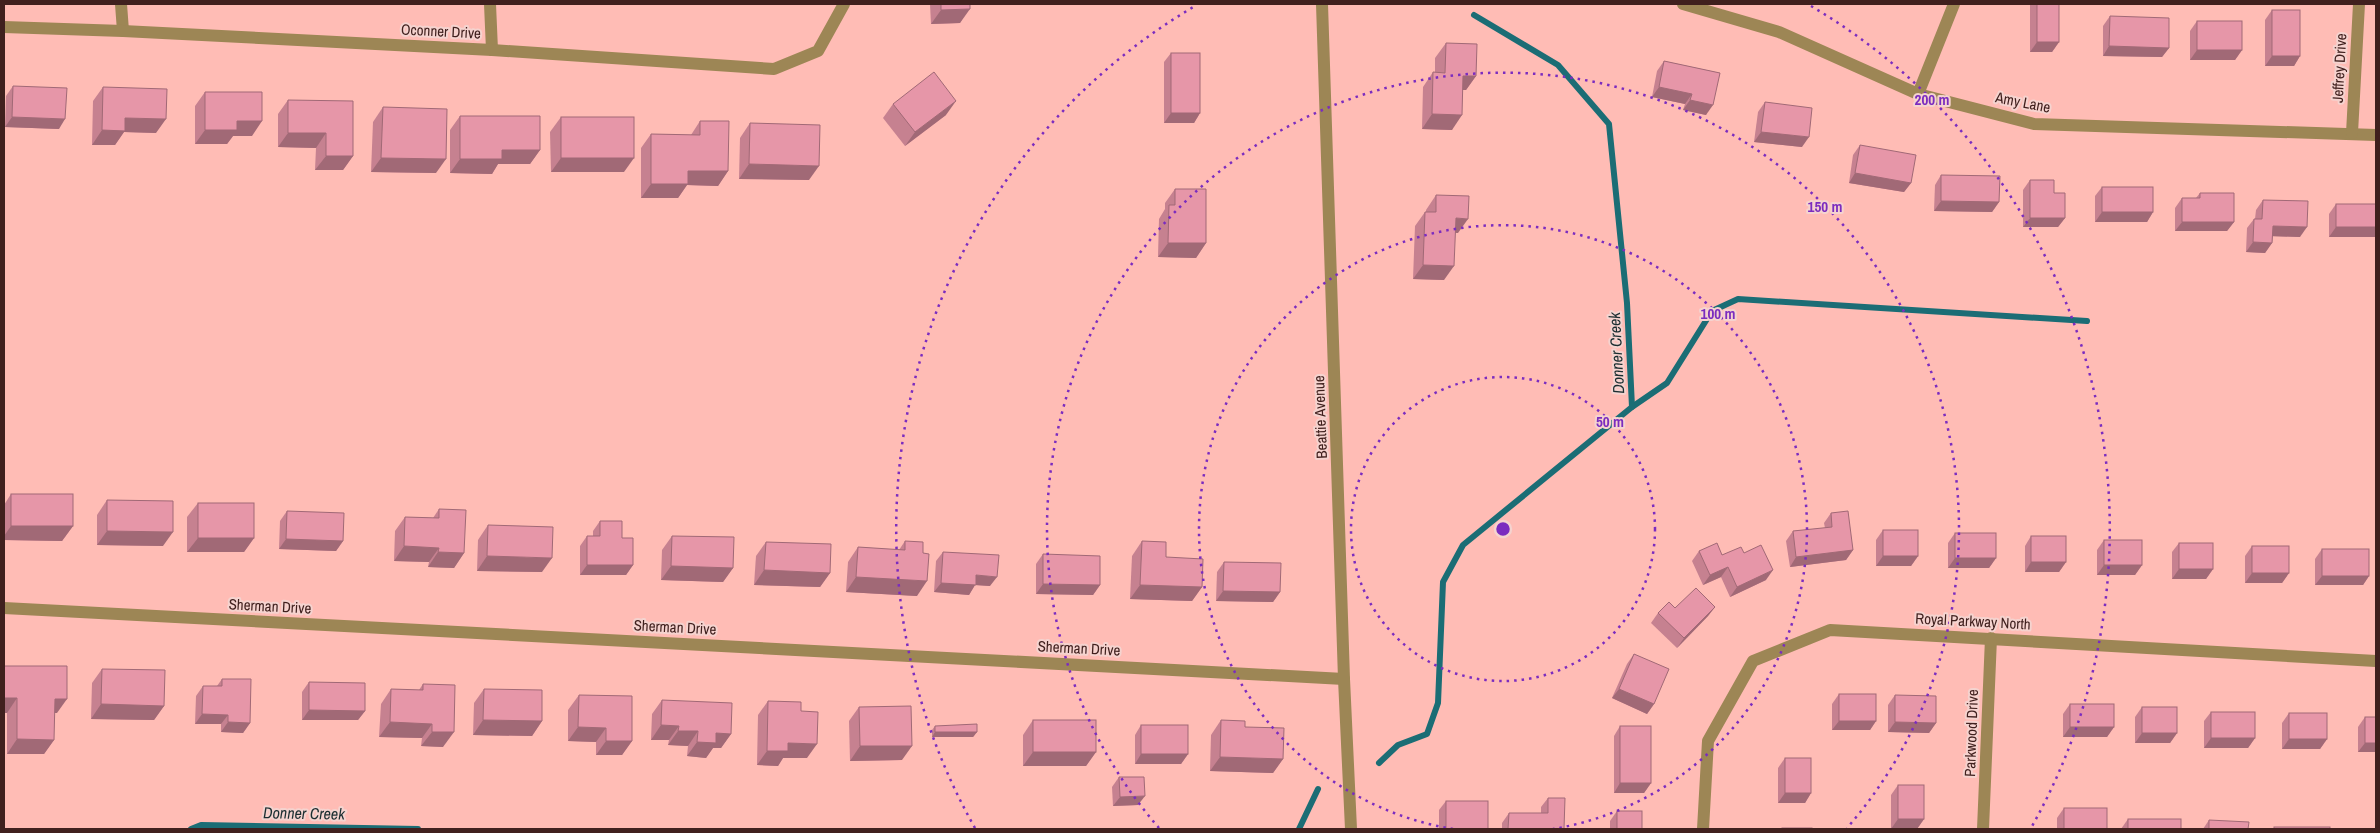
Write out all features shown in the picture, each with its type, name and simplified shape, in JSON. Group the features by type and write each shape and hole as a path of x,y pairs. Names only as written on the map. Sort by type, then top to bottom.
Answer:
{"street":[{"path":"121,4 122,31"},
{"path":"490,4 492,50"},
{"name":"Oconner Drive","path":"4,28 122,31 492,50 774,69 818,51 844,4"},
{"name":"Beattie Avenue","path":"1322,4 1344,678 1351,829"},
{"name":"Amy Lane","path":"1683,4 1779,32 1918,94 2034,124 2376,135"},
{"path":"1918,94 1954,4"},
{"name":"Jeffrey Drive","path":"2352,133 2359,4"},
{"name":"Sherman Drive","path":"4,608 1344,678"},
{"name":"Royal Parkway North","path":"1703,829 1708,741 1754,661 1830,630 2376,661"},
{"name":"Parkwood Drive","path":"1984,829 1991,638"}],"building":[{"path":"941,4 970,4 970,9 941,10"},
{"path":"2037,4 2059,4 2059,42 2037,42"},
{"path":"2272,10 2300,10 2300,56 2272,56"},
{"path":"2110,16 2169,18 2169,48 2109,46"},
{"path":"2197,21 2242,21 2242,50 2197,50"},
{"path":"1446,43 1477,44 1476,76 1463,76 1462,115 1432,114 1433,72 1445,73"},
{"path":"1171,53 1200,53 1200,113 1171,113"},
{"path":"1664,61 1720,73 1713,105 1690,100 1692,94 1659,87"},
{"path":"934,72 956,101 915,132 893,104"},
{"path":"13,86 67,88 65,119 12,117"},
{"path":"103,87 167,89 166,119 125,118 125,131 102,130"},
{"path":"205,92 262,92 262,121 237,121 237,130 205,130"},
{"path":"288,100 353,101 353,156 326,156 326,133 288,133"},
{"path":"1765,102 1812,108 1809,137 1761,132"},
{"path":"383,107 447,109 446,159 381,158"},
{"path":"460,116 540,116 540,150 502,150 502,159 460,159"},
{"path":"561,117 634,117 634,158 561,158"},
{"path":"700,121 729,121 728,171 688,171 688,184 651,184 651,134 700,135"},
{"path":"750,123 820,125 819,166 749,164"},
{"path":"1860,145 1916,155 1911,183 1855,173"},
{"path":"1941,175 2000,176 1999,202 1941,201"},
{"path":"2030,180 2054,180 2054,193 2065,193 2065,218 2030,218"},
{"path":"2102,187 2153,187 2153,212 2102,212"},
{"path":"1175,189 1206,189 1206,243 1168,243 1169,205 1175,205"},
{"path":"2200,193 2234,193 2234,222 2182,222 2182,198 2200,198"},
{"path":"1436,195 1469,196 1468,219 1456,218 1454,266 1423,265 1425,212 1436,212"},
{"path":"2263,200 2308,201 2307,227 2273,226 2272,243 2253,242 2254,219 2262,219"},
{"path":"2336,204 2376,204 2376,227 2336,227"},
{"path":"11,494 73,494 73,526 11,526"},
{"path":"107,500 173,501 173,532 107,531"},
{"path":"198,503 254,503 254,538 198,538"},
{"path":"439,509 466,510 464,553 438,552 439,548 404,546 405,517 439,518"},
{"path":"287,511 344,513 343,541 286,539"},
{"path":"1848,511 1853,550 1796,557 1793,531 1832,527 1831,513"},
{"path":"600,521 622,521 622,538 633,538 633,565 587,565 587,536 600,536"},
{"path":"488,525 553,527 552,558 487,556"},
{"path":"1883,530 1918,530 1918,556 1883,556"},
{"path":"1955,533 1996,533 1996,558 1955,558"},
{"path":"672,536 734,537 733,568 671,566"},
{"path":"2031,536 2066,536 2066,562 2031,562"},
{"path":"2104,540 2142,540 2142,565 2104,565"},
{"path":"905,541 923,542 923,553 929,554 927,581 856,577 858,547 905,550"},
{"path":"1142,541 1166,542 1166,557 1203,559 1202,587 1140,585"},
{"path":"766,542 831,544 830,573 764,570"},
{"path":"1717,543 1722,555 1741,547 1744,553 1761,545 1773,570 1737,587 1728,567 1710,575 1699,551"},
{"path":"2179,543 2213,543 2213,569 2179,569"},
{"path":"2252,546 2289,546 2289,573 2252,573"},
{"path":"2322,549 2369,549 2369,576 2322,576"},
{"path":"943,552 999,555 997,577 976,575 976,585 941,583"},
{"path":"1043,554 1100,556 1100,585 1043,584"},
{"path":"1224,562 1281,563 1280,592 1223,591"},
{"path":"1696,588 1715,607 1684,638 1658,613 1669,602 1675,608"},
{"path":"1634,654 1669,669 1654,704 1619,689"},
{"path":"4,666 67,666 67,699 55,699 54,740 17,739 17,698 4,698"},
{"path":"102,669 165,670 164,706 101,704"},
{"path":"222,679 251,679 250,723 228,722 228,715 202,714 203,686 222,686"},
{"path":"309,682 365,683 365,711 309,710"},
{"path":"423,684 455,685 454,732 432,732 432,724 390,722 391,689 423,690"},
{"path":"484,689 542,690 542,721 483,720"},
{"path":"1839,694 1876,694 1876,721 1839,721"},
{"path":"579,695 632,696 632,741 606,741 606,728 578,727"},
{"path":"1895,695 1936,696 1936,723 1895,722"},
{"path":"662,700 732,703 731,734 716,733 716,743 697,742 698,731 678,731 679,726 661,725"},
{"path":"768,701 801,702 801,711 818,712 817,744 788,743 788,751 767,751"},
{"path":"2070,704 2114,704 2114,727 2070,727"},
{"path":"911,706 912,746 860,746 859,707"},
{"path":"2142,707 2177,707 2177,733 2142,733"},
{"path":"2211,712 2255,712 2255,738 2211,738"},
{"path":"2289,713 2327,713 2327,739 2289,739"},
{"path":"2365,717 2376,717 2376,743 2365,743"},
{"path":"1033,720 1096,720 1096,752 1033,752"},
{"path":"1221,720 1245,721 1245,727 1284,728 1283,759 1220,757"},
{"path":"977,724 977,732 935,732 935,726"},
{"path":"1141,725 1188,725 1188,754 1141,754"},
{"path":"1620,726 1651,726 1651,783 1620,783"},
{"path":"1785,758 1811,758 1811,793 1785,793"},
{"path":"1119,777 1144,777 1145,796 1120,797"},
{"path":"1898,785 1924,785 1924,819 1898,819"},
{"path":"1548,798 1565,798 1564,829 1508,829 1509,813 1548,813"},
{"path":"1446,801 1488,801 1488,829 1446,829"},
{"path":"2064,808 2107,808 2107,829 2064,829"},
{"path":"1617,811 1642,811 1642,829 1617,829"},
{"path":"2128,819 2181,819 2181,829 2128,829"},
{"path":"2209,820 2249,822 2248,829 2209,829"},
{"path":"2274,827 2330,827 2330,829 2274,829"},
{"path":"1812,828 1812,829 1782,829"}],"waterway":[{"name":"Donner Creek","path":"1379,763 1398,745 1427,734 1438,703 1443,582 1463,545 1632,407 1627,303 1609,124 1558,65 1474,15"},
{"path":"1632,407 1667,383 1712,311 1738,299 2087,321"},
{"name":"Donner Creek","path":"1299,829 1318,789"},
{"name":"Donner Creek","path":"191,829 201,825 418,829"}]}
